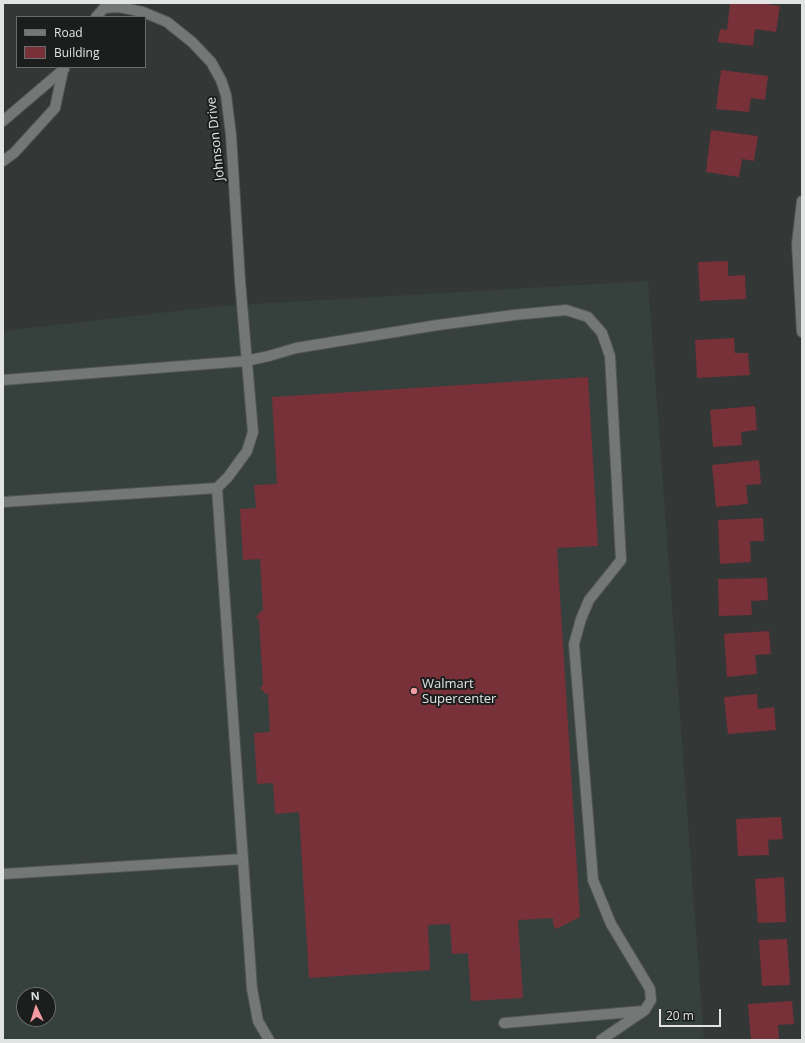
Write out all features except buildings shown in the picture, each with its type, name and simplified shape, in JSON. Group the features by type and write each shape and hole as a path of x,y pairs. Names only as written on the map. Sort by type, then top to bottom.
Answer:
{"street":[{"name":"Johnson Drive","path":"97,16 104,8 119,7 143,12 167,22 200,50 211,62 218,74 226,95 229,116 246,361 253,432 247,451 228,477 217,488"},
{"path":"3,121 64,68"},
{"path":"3,161 14,153 56,108 64,68"},
{"path":"802,201 798,257 802,332"},
{"path":"3,380 246,361 318,344 514,315 566,310 588,317 602,333 610,356 621,560 589,600 581,619 574,644 593,880 611,924 650,989 651,1000 645,1010 601,1040"},
{"path":"3,502 217,488 252,989 258,1021 268,1040"},
{"path":"3,874 244,859"},
{"path":"504,1023 645,1010"}],"shaded area":[{"path":"648,281 704,1040 3,1040 3,331 221,306"}],"place":[{"name":"Walmart Supercenter","path":"414,691"}]}
